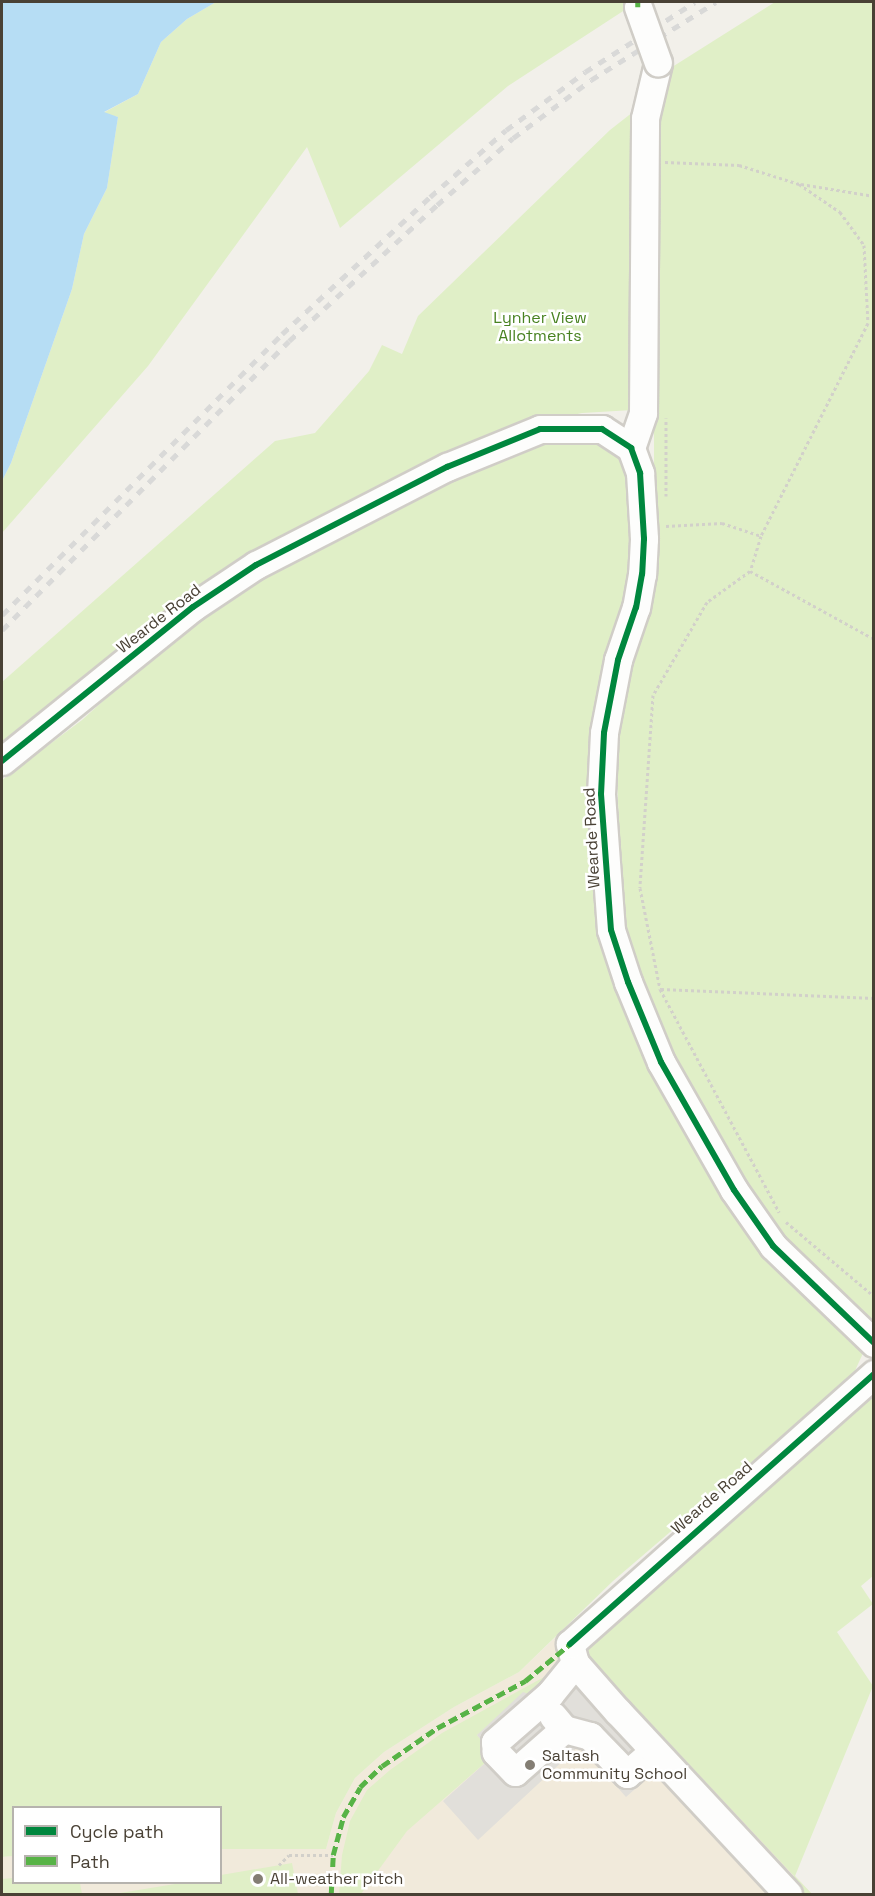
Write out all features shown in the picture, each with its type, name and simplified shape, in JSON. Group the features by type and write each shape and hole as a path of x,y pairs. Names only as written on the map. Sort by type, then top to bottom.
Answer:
{"street":[{"path":"631,448 643,413 645,118 658,63 638,7"},
{"name":"Wearde Road","path":"2,761 193,607 256,565 447,466 540,429 602,429 631,448 640,473 644,539 642,574 636,607 618,660 606,722 601,795 611,930 633,996 661,1062 734,1190 773,1246 873,1343"},
{"name":"Wearde Road","path":"564,1729 515,1773 496,1752 495,1742 550,1694 573,1654 873,1374"},
{"path":"573,1654 652,1752 665,1761 788,1894"},
{"path":"540,1702 564,1729 590,1736 627,1774 652,1752"},
{"path":"590,1736 618,1712"}],"path":[{"path":"667,162 739,165 799,184 873,196"},
{"path":"799,184 840,212 864,245 868,323 761,536 750,571 707,602 653,695 640,888 660,989 784,1220 873,1296"},
{"path":"666,526 722,523 761,536"},
{"path":"750,571 873,639"},
{"path":"633,996 660,989 696,993 873,998"},
{"path":"279,1865 289,1856 333,1855"}],"shaded area":[{"name":"Saltash Community School","path":"561,1632 570,1644 589,1658 812,1894 2,1894 2,1857 12,1856 12,1884 222,1884 222,1849 326,1849 336,1813 355,1778 384,1752 454,1707 519,1672"},
{"path":"576,1673 661,1766 626,1797 580,1745 478,1840 443,1801 494,1755 477,1735 523,1692 537,1697"}],"green space":[{"path":"216,2 637,2 508,86 340,228 307,147 148,366 2,533 2,481 11,463 72,289 84,234 107,188 118,117 103,113 138,94 161,42 187,19"},
{"name":"Lynher View Allotments","path":"775,2 873,2 873,1323 772,1231 677,1061 649,1000 623,928 616,751 630,656 654,591 654,430 633,410 582,413 501,431 412,471 2,750 2,682 275,441 315,433 369,371 382,345 402,354 418,316 610,130 633,112 669,69"},
{"path":"573,438 602,440 626,466 631,545 624,613 597,709 611,971 626,1018 683,1128 864,1351 853,1375 613,1581 519,1672 454,1707 384,1752 355,1778 336,1813 326,1849 222,1849 222,1806 12,1806 12,1856 2,1857 2,780 82,720 185,627 243,584 322,549 422,494 519,450"},
{"path":"873,1396 873,1576 861,1586 873,1604 837,1632 873,1686 795,1876 812,1894 800,1894 790,1885 794,1876 589,1658 587,1644 637,1606"},
{"path":"555,1671 560,1677 477,1735 494,1755 407,1831 361,1894 339,1894 342,1855 350,1821 367,1790 390,1770 442,1733"},
{"name":"All-weather pitch","path":"292,1863 298,1894 114,1894 175,1884 222,1884 222,1875"},
{"path":"12,1878 12,1884 80,1884 82,1894 2,1894 2,1879"}],"water":[{"path":"2,2 216,2 187,19 161,42 138,94 104,112 118,117 107,188 84,234 72,289 11,463 2,481"}],"railway":[{"path":"2,615 282,334 430,197 506,130 585,72 695,2"},
{"path":"2,630 289,341 513,138 591,80 716,2"}],"marked path":[{"path":"638,2 638,7"},
{"path":"331,1894 333,1855 343,1817 360,1787 382,1766 437,1728 525,1681 570,1644"}],"cycle path":[{"path":"2,761 193,607 256,565 447,467 540,429 602,429 631,448 640,473 644,539 642,574 636,607 618,660 604,733 601,794 611,930 628,982 661,1062 734,1190 773,1246 874,1343"},
{"path":"570,1644 874,1374"}],"place":[{"name":"Saltash Community School","path":"530,1765"},
{"name":"All-weather pitch","path":"258,1879"}]}
